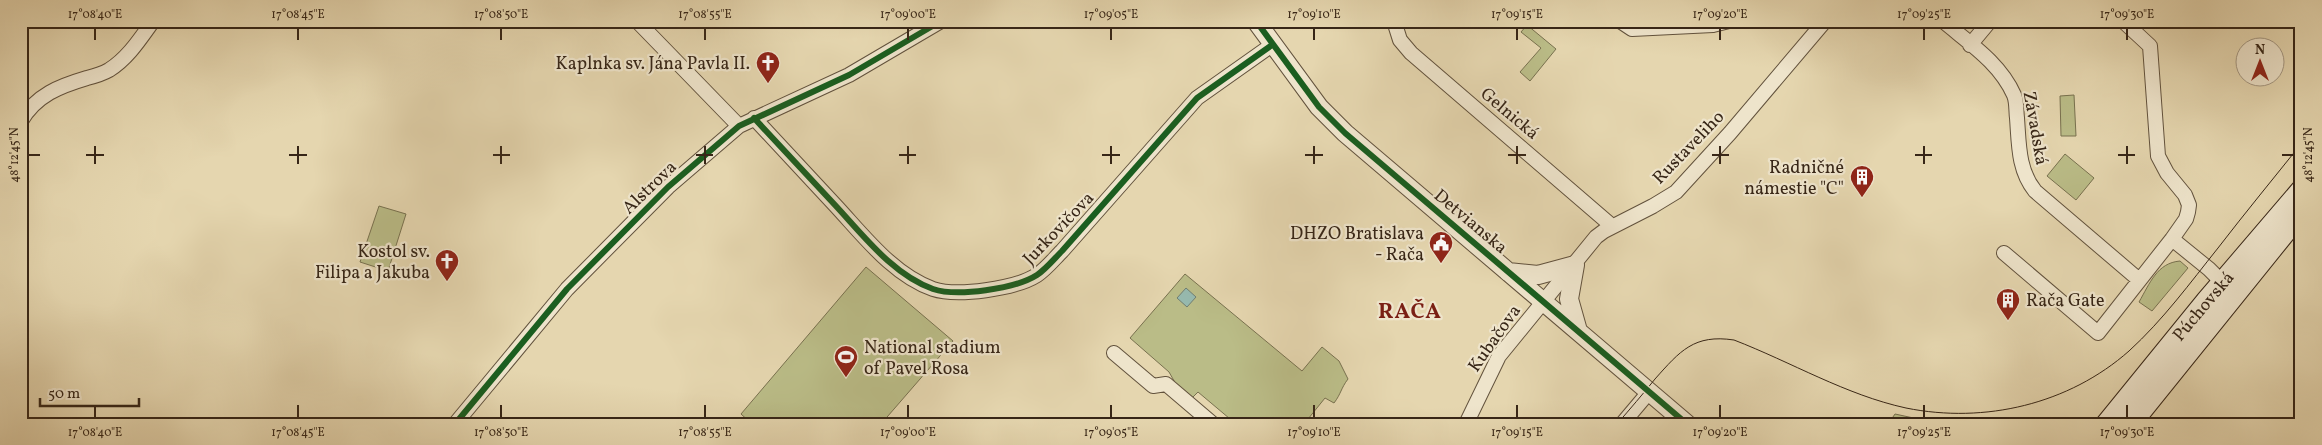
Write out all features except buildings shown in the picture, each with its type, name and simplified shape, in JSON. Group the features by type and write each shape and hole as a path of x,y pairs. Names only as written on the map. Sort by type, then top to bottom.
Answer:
{"main road":[{"name":"Púchovská","path":"2106,424 2206,301 2218,277 2244,257 2301,190"},
{"name":"Púchovská","path":"2131,424 2301,213"}],"street":[{"path":"21,121 43,96 70,83 101,74 121,61 153,21"},
{"path":"637,21 739,126"},
{"name":"Alstrova","path":"455,424 568,290 668,187 739,126 849,75 941,21"},
{"name":"Detvianska","path":"1256,21 1319,107 1345,133 1687,424"},
{"name":"Gelnická","path":"1394,21 1400,40 1411,53 1612,226"},
{"path":"1621,23 1632,29 1713,25 1729,21"},
{"name":"Rustaveliho","path":"1543,302 1596,237 1612,226 1654,206 1676,192 1724,140 1825,21"},
{"name":"Závadská","path":"1943,21 2001,72 2015,97 2021,163 2035,191 2138,279"},
{"path":"1970,45 1990,21"},
{"path":"2004,253 2098,333 2130,295 2138,279 2186,220 2189,204 2187,199 2167,173 2158,156 2150,46 2123,21"},
{"name":"Jurkovičova","path":"754,118 874,247 898,267 922,284 933,289 952,293 971,293 1016,283 1038,275 1062,251 1197,98 1272,45"},
{"path":"2172,239 2218,277 2230,291 2227,304"},
{"path":"1508,272 1541,275 1575,264 1569,299 1578,331"},
{"name":"Kubačova","path":"1466,424 1494,364 1543,302"},
{"path":"1114,353 1153,386 1166,384 1214,424"},
{"path":"1622,424 1649,392"}],"green space":[{"path":"1527,25 1556,49 1530,81 1520,72 1541,48 1521,32"},
{"path":"2074,95 2076,136 2061,136 2060,96"},
{"path":"2065,154 2094,178 2076,200 2047,176"},
{"path":"379,206 406,214 388,271 360,262"},
{"path":"2180,261 2188,268 2152,311 2139,302 2160,270 2165,266"},
{"name":"National stadium of Pavel Rosa","path":"866,267 953,341 881,424 752,424 741,414"},
{"path":"1185,274 1302,371 1322,347 1339,361 1348,379 1334,403 1325,398 1304,424 1236,424 1198,392 1192,398 1177,386 1169,372 1130,338"},
{"path":"1895,414 1932,422 1986,424 1888,424"}],"water":[{"path":"1186,288 1196,297 1187,307 1177,298"}],"tram line":[{"path":"1617,424 1680,353 1698,342 1720,339 1734,340 1840,387 1906,408 1936,412 1966,413 1995,411 2053,397 2080,385 2105,369 2129,351 2153,327 2176,301 2301,144"}],"cycle path":[{"path":"455,424 567,289 668,187 739,126 849,75 941,21"},
{"path":"1256,21 1319,107 1345,133 1687,424"},
{"path":"754,118 879,253 918,283 933,289 956,292 1001,288 1027,280 1044,270 1197,98 1272,45"}],"place":[{"name":"Kaplnka sv. Jána Pavla II.","path":"768,84"},
{"name":"Radničné námestie \"C\"","path":"1862,198"},
{"name":"DHZO Bratislava - Rača","path":"1441,264"},
{"name":"Kostol sv. Filipa a Jakuba","path":"447,282"},
{"name":"Rača Gate","path":"2008,321"},
{"name":"National stadium of Pavel Rosa","path":"846,378"}],"district":[{"name":"RAČA","path":"1410,310"}]}
